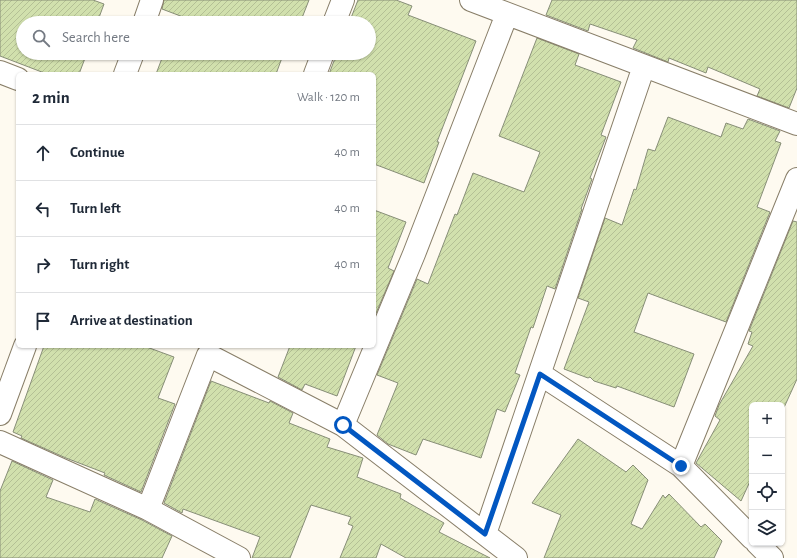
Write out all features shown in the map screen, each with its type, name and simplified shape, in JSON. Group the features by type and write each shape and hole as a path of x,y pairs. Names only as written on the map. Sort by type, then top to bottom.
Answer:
{"street":[{"path":"146,16 152,0"},
{"path":"337,16 343,0"},
{"path":"471,0 797,124"},
{"path":"376,345 417,246 507,14"},
{"path":"126,72 130,60"},
{"path":"316,72 320,60"},
{"path":"485,534 644,66"},
{"path":"0,72 16,78"},
{"path":"681,466 797,179"},
{"path":"0,414 24,348"},
{"path":"343,425 375,348"},
{"path":"148,509 210,351 343,425 516,558"},
{"path":"540,374 681,466 749,535"},
{"path":"0,442 148,509 239,558"},
{"path":"760,546 772,558"}],"building":[{"path":"0,0 93,0 104,4 100,16 16,16 16,60 84,60 80,72 42,72 0,56"},
{"path":"164,0 309,0 303,16 180,16 162,9"},
{"path":"358,0 396,0 412,6 408,15 476,41 437,142 439,142 424,183 376,165 376,72 330,72 334,60 376,60 376,16 352,16"},
{"path":"552,0 797,0 797,88 789,108 757,96 760,89 708,67 706,73 669,58 668,62 633,48 637,40 590,24 588,31 546,15"},
{"path":"537,38 579,54 575,65 621,82 601,135 606,137 590,178 592,179 555,289 547,286 533,328 531,327 515,373 520,375 505,412 497,409 481,458 423,439 416,455 388,444 377,435 398,383 377,375 417,279 428,284 455,214 457,215 473,173 524,192 540,152 499,136"},
{"path":"161,60 281,60 277,72 157,72"},
{"path":"668,117 721,137 726,123 743,129 748,119 780,131 775,141 781,143 757,207 770,212 726,322 648,293 634,332 694,354 674,407 617,386 616,388 594,381 590,377 588,378 564,369 589,302 578,298 605,218 622,225 634,189 636,190 648,149 655,151"},
{"path":"376,211 406,222 388,268 394,271 376,313"},
{"path":"793,221 797,222 797,379 785,405 785,402 749,402 749,484 741,501 696,463 720,420 715,416 719,405 753,346 748,344 752,332 749,331"},
{"path":"43,348 149,348 174,357 158,398 175,404 141,492 104,475 105,473 21,438 22,436 13,432"},
{"path":"289,348 355,348 337,396 305,384 302,390 278,377"},
{"path":"211,381 269,403 270,401 293,413 289,423 330,439 327,447 363,458 357,477 401,494 400,498 444,523 439,532 490,558 406,558 381,544 376,558 340,558 353,526 348,524 351,517 311,505 290,558 252,558 260,537 183,509 182,513 164,503"},
{"path":"578,439 626,472 633,465 648,480 631,524 642,529 663,495 665,498 669,494 701,527 705,524 722,541 714,558 544,558 561,515 532,503"},
{"path":"12,461 53,480 46,497 90,512 95,499 142,520 172,536 162,558 0,558 0,491"}],"route":[{"path":"343,425 485,534 540,374 681,466"}]}
